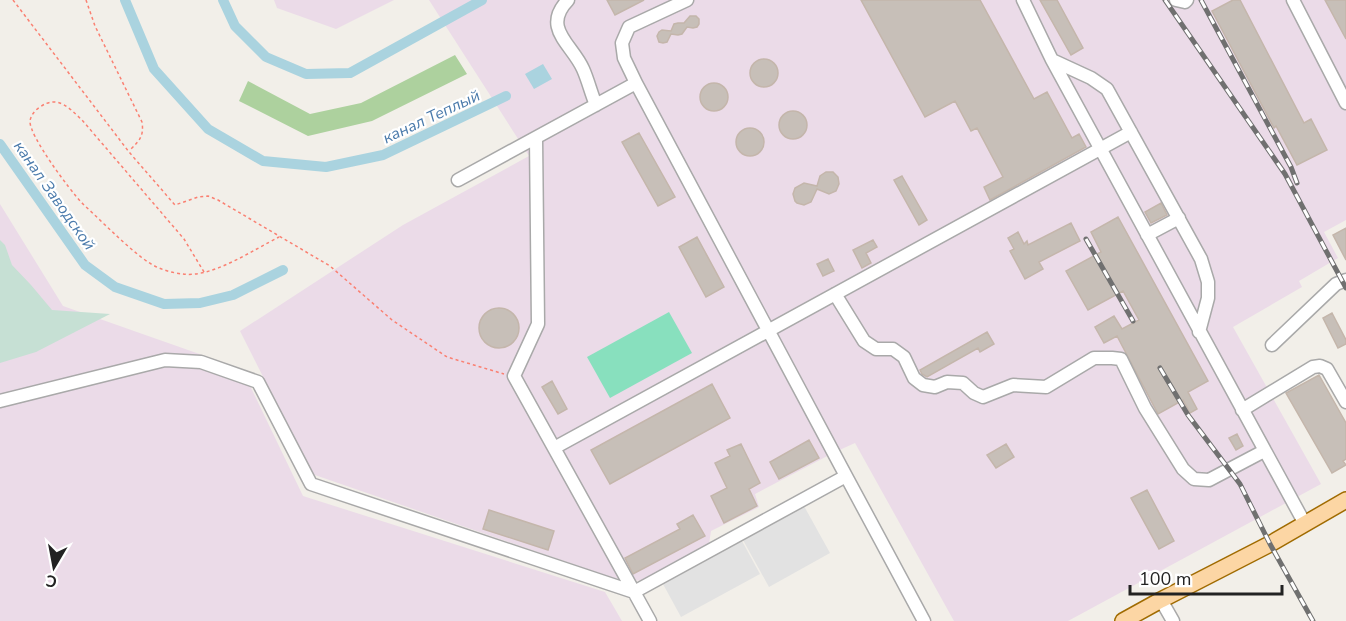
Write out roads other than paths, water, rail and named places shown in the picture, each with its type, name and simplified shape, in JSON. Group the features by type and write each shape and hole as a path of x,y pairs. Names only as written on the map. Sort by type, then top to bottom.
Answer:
{"main road":[{"path":"1123,621 1270,544 1346,500"}],"street":[{"path":"568,0 561,8 557,22 560,35 583,68 596,105"},
{"path":"687,0 629,27 622,44 624,58 924,621"},
{"path":"1023,0 1052,60 1305,524"},
{"path":"1176,0 1185,2 1187,0"},
{"path":"1293,0 1346,103"},
{"path":"1052,60 1091,78 1107,89 1202,259 1208,282 1208,298 1199,332"},
{"path":"458,180 636,83"},
{"path":"554,448 1131,132"},
{"path":"536,138 538,324 514,376 650,621"},
{"path":"1147,235 1179,218"},
{"path":"1272,345 1336,284 1346,280"},
{"path":"835,294 864,341 876,349 893,349 904,357 914,378 923,385 935,387 947,382 963,383 974,393 983,397 1013,386 1046,387 1094,358 1121,359 1145,408 1183,469 1194,479 1209,480 1264,451"},
{"path":"0,401 165,360 201,362 258,382 310,484 634,592 846,476"},
{"path":"1242,410 1313,367 1320,366 1327,369 1346,402"},
{"path":"1161,600 1173,621"}],"water":[{"path":"543,64 552,79 534,89 525,74"}],"waterway":[{"name":"канал Теплый","path":"125,0 154,69 208,129 263,161 326,167 383,155 506,96"},
{"name":"канал Теплый","path":"223,0 235,26 266,57 306,74 350,73 482,0"},
{"name":"канал Заводской","path":"0,144 85,265 115,287 164,304 200,303 233,295 283,270"}],"railway":[{"path":"1165,0 1285,174 1346,288"},
{"path":"1201,0 1291,167 1297,183"},
{"path":"1086,239 1133,321"},
{"path":"1160,368 1188,415 1240,484 1313,621"}]}
